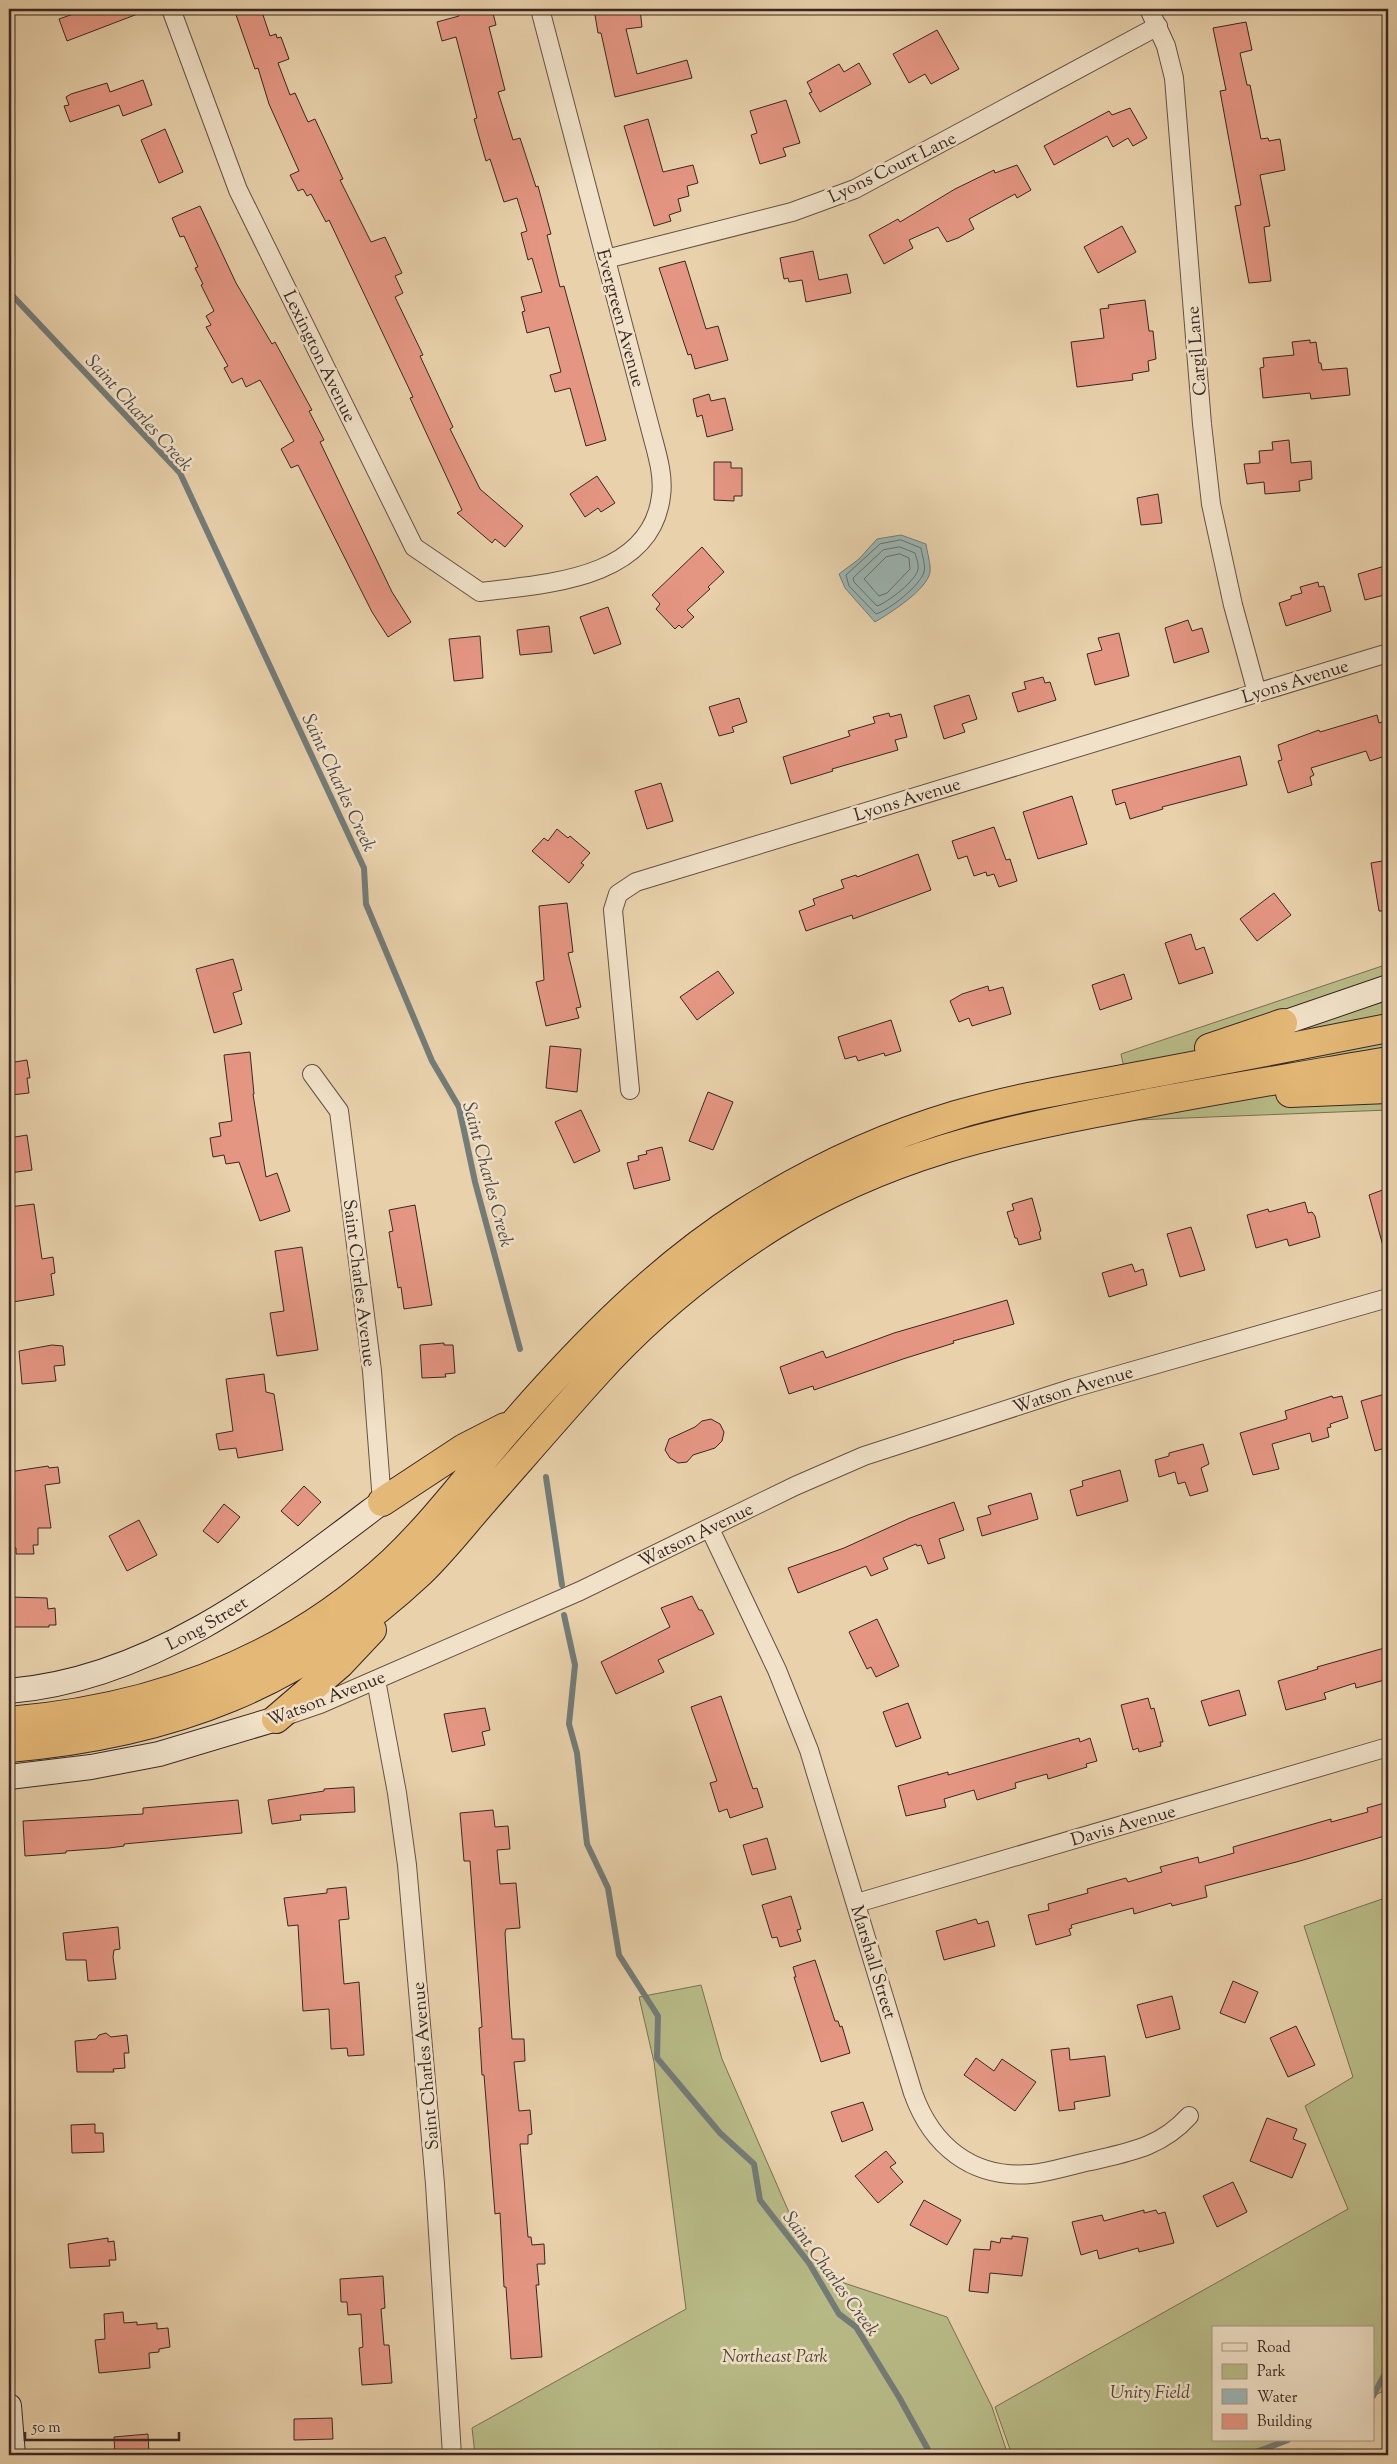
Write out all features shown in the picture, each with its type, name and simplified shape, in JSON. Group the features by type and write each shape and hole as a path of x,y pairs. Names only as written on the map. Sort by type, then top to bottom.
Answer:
{"highway":[{"path":"1111,1082 1283,1023"},
{"path":"9,1721 100,1710 154,1697 206,1679 256,1657 313,1624 377,1574 417,1537 515,1422 594,1336 644,1289 692,1249 743,1213 786,1187 892,1137 954,1116 1018,1099 1388,1028"},
{"path":"276,1719 340,1664 382,1620 421,1572 630,1337 683,1291 724,1259 775,1225 818,1200 874,1174 930,1152 968,1140 1044,1122 1388,1061"},
{"path":"1174,1098 1388,1088"},
{"path":"382,1502 464,1448 515,1422"},
{"path":"9,1748 108,1736 178,1718 234,1698 283,1673 331,1645 375,1612 421,1572"}],"street":[{"name":"Lexington Avenue","path":"171,9 238,190 414,547 480,592 565,581"},
{"name":"Evergreen Avenue","path":"540,9 652,435 660,471 662,495 657,515 647,534 637,546 620,559 586,575 565,581"},
{"name":"Cargil Lane","path":"1149,9 1158,26 1174,78 1201,414 1211,504 1233,606 1257,693"},
{"name":"Lyons Court Lane","path":"606,259 792,212 855,189 1158,26"},
{"name":"Lyons Avenue","path":"630,1090 613,910 618,894 636,882 1388,652"},
{"path":"1283,1023 1388,987"},
{"name":"Saint Charles Avenue","path":"312,1074 339,1111 372,1372 382,1502"},
{"name":"Watson Avenue","path":"9,1777 91,1767 158,1754 320,1704 580,1591 795,1486 908,1441 1073,1388 1388,1298"},
{"name":"Long Street","path":"9,1691 73,1681 109,1671 164,1647 217,1618 257,1592 382,1502"},
{"name":"Marshall Street","path":"710,1529 777,1670 806,1742 921,2114 933,2133 952,2152 975,2166 997,2172 1033,2174 1156,2144 1176,2131 1189,2116"},
{"name":"Saint Charles Avenue","path":"376,1680 397,1793 408,1873 435,2194 452,2455"},
{"name":"Davis Avenue","path":"857,1903 1388,1747"},
{"path":"9,2406 13,2455"}],"green space":[{"path":"1388,964 1388,1110 1135,1120 1121,1054"},
{"name":"Unity Field","path":"1388,1897 1388,2389 1374,2396 1374,2326 1212,2326 1212,2442 1280,2442 1254,2455 1012,2455 995,2407 1348,2209 1305,2106 1353,2077 1304,1926"},
{"name":"Northeast Park","path":"701,1985 722,2059 805,2249 844,2283 947,2317 992,2407 1008,2455 475,2455 472,2428 686,2309 654,2062 639,1997"}],"water":[{"path":"901,535 926,544 930,572 922,586 915,593 875,622 845,588 839,574 859,559 877,539"}],"building":[{"path":"74,9 148,10 67,41 59,19 76,13"},
{"path":"234,9 261,9 270,36 276,34 277,38 281,37 289,59 278,63 290,95 295,93 308,122 315,119 343,179 340,180 371,242 385,237 402,273 395,276 403,293 395,297 423,355 420,356 453,427 450,429 480,489 523,526 505,547 495,539 492,543 457,513 462,510 410,398 413,397 329,220 326,222 311,194 307,196 303,189 298,191 290,175 299,171 269,104 258,68 255,69"},
{"path":"457,9 492,9 496,25 489,27 505,90 498,92 513,140 520,138 536,187 538,186 551,234 547,235 560,287 564,286 606,440 586,446 570,388 555,392 550,375 561,372 549,327 527,333 522,312 525,311 521,297 542,292 532,258 528,260 521,233 527,231 517,198 504,202 490,159 486,161 474,119 477,118 456,37 442,41 437,22 459,16"},
{"path":"594,9 640,9 642,27 626,29 637,74 687,60 692,78 615,97 601,33 598,33"},
{"path":"1246,22 1252,50 1240,53 1247,85 1250,85 1261,139 1268,138 1269,141 1280,139 1285,170 1260,175 1270,226 1264,227 1271,281 1249,283 1235,206 1241,205 1220,91 1226,90 1213,28"},
{"path":"937,30 959,69 931,84 925,74 909,83 893,54"},
{"path":"859,63 871,84 820,112 809,93 812,92 807,82 839,64 844,72"},
{"path":"143,80 152,105 123,116 119,105 70,122 64,106 69,105 66,97 71,94 107,83 110,92"},
{"path":"786,100 800,143 783,148 786,156 760,164 751,135 757,133 750,111"},
{"path":"1130,108 1147,138 1133,146 1128,138 1113,147 1107,136 1054,165 1044,146 1109,111 1112,115"},
{"path":"648,119 663,172 693,165 698,183 687,186 689,196 678,199 681,211 669,215 671,221 654,226 624,126"},
{"path":"165,129 183,172 159,183 141,140"},
{"path":"1017,165 1031,190 1017,198 1015,194 969,219 974,229 958,238 947,242 938,227 909,240 913,248 884,264 869,235 898,219 900,222 955,189 994,170 995,173"},
{"path":"200,206 236,283 272,344 275,342 312,410 309,411 324,440 320,442 392,592 411,622 388,637 372,612 298,465 291,468 281,449 294,441 260,380 246,387 242,378 232,383 224,368 228,366 206,327 211,325 206,316 214,311 201,285 203,284 195,268 198,267 184,236 180,237 172,218"},
{"path":"1122,226 1136,252 1098,273 1084,247"},
{"path":"813,251 819,280 847,274 851,293 806,302 802,280 789,282 788,278 784,279 780,258"},
{"path":"685,261 706,329 718,326 728,360 695,369 691,354 688,355 659,268"},
{"path":"1145,300 1149,331 1153,331 1156,359 1148,361 1149,371 1132,374 1133,380 1077,387 1071,342 1104,338 1100,309 1109,308 1108,305"},
{"path":"1310,340 1310,343 1316,342 1322,370 1347,368 1350,395 1311,399 1310,393 1263,398 1260,368 1264,367 1263,358 1294,355 1292,342"},
{"path":"709,394 711,401 725,398 733,430 707,437 702,415 697,417 693,399"},
{"path":"1289,440 1291,463 1311,461 1312,479 1299,481 1300,491 1265,494 1264,482 1247,484 1244,464 1260,463 1259,451 1273,450 1272,442"},
{"path":"714,462 731,462 731,468 742,468 742,496 734,496 734,501 714,500"},
{"path":"597,476 615,503 601,512 598,508 585,517 570,494"},
{"path":"1158,494 1162,523 1141,525 1137,498"},
{"path":"702,547 724,572 708,587 710,589 687,610 694,617 682,628 679,625 675,629 656,609 660,604 652,595"},
{"path":"1388,565 1388,594 1365,600 1358,574"},
{"path":"1318,582 1319,587 1324,586 1331,611 1286,626 1279,603 1291,599 1291,596 1302,593 1300,587"},
{"path":"608,607 621,644 594,654 580,617"},
{"path":"1188,620 1192,631 1202,628 1209,652 1174,663 1165,628"},
{"path":"549,626 552,652 520,655 517,630"},
{"path":"1119,633 1129,676 1095,685 1087,654 1102,650 1098,638"},
{"path":"480,636 483,678 454,681 449,639"},
{"path":"1043,677 1045,683 1050,682 1056,700 1018,712 1012,693 1026,689 1024,682"},
{"path":"969,695 977,719 962,724 965,732 944,739 934,706"},
{"path":"739,698 747,722 732,727 734,732 719,736 709,707"},
{"path":"889,713 890,717 901,714 907,737 895,740 898,750 832,769 833,771 791,784 783,757 850,736 848,731 875,723 873,717"},
{"path":"1377,715 1379,723 1388,720 1388,755 1370,761 1366,751 1311,768 1314,775 1310,777 1312,785 1288,793 1278,761 1282,760 1278,745 1319,730 1320,732"},
{"path":"1240,756 1247,785 1162,807 1163,809 1130,819 1125,802 1116,805 1112,790"},
{"path":"661,783 673,821 647,829 635,791"},
{"path":"1072,796 1087,844 1038,859 1023,812"},
{"path":"994,827 1006,860 1010,859 1017,881 999,887 994,874 987,876 986,872 974,876 967,856 958,859 952,841"},
{"path":"557,829 568,838 570,836 590,853 581,863 584,865 569,883 532,851 544,838 548,841"},
{"path":"918,854 931,890 853,919 852,915 806,931 799,911 815,905 813,899 844,888 841,880 856,875 857,877"},
{"path":"1388,860 1388,911 1379,911 1371,863"},
{"path":"1274,893 1291,915 1257,941 1240,919"},
{"path":"567,903 573,952 568,953 581,1007 576,1008 579,1018 546,1026 536,982 544,980 539,906"},
{"path":"1191,934 1196,950 1204,947 1213,973 1179,984 1165,943"},
{"path":"233,959 242,990 233,993 242,1024 214,1033 196,969"},
{"path":"718,971 734,993 697,1020 680,997"},
{"path":"1124,974 1132,999 1100,1010 1092,985"},
{"path":"988,986 989,991 1003,987 1011,1014 972,1026 969,1018 959,1022 950,1001 962,994"},
{"path":"891,1020 901,1051 885,1056 884,1053 858,1061 856,1056 845,1059 838,1037"},
{"path":"550,1046 581,1049 577,1092 546,1088"},
{"path":"250,1052 253,1094 266,1177 277,1173 290,1211 260,1221 239,1162 226,1164 224,1155 213,1157 210,1138 221,1136 219,1123 232,1121 224,1055"},
{"path":"27,1060 30,1078 27,1078 29,1093 11,1095 9,1092 9,1063"},
{"path":"708,1092 733,1102 713,1150 689,1141"},
{"path":"581,1110 600,1151 574,1163 555,1122"},
{"path":"27,1135 32,1170 9,1173 9,1138"},
{"path":"662,1147 670,1180 634,1189 627,1163 639,1160 638,1156 647,1154 646,1151"},
{"path":"1388,1188 1388,1245 1383,1246 1369,1195"},
{"path":"1032,1198 1041,1231 1039,1232 1041,1239 1019,1245 1007,1212 1014,1210 1012,1204"},
{"path":"1305,1202 1308,1213 1312,1212 1315,1216 1320,1237 1289,1246 1287,1239 1256,1248 1247,1215 1268,1209 1269,1212"},
{"path":"34,1204 42,1259 53,1257 55,1273 51,1274 54,1295 13,1302 12,1296 9,1296 9,1207"},
{"path":"415,1205 432,1305 404,1309 401,1287 398,1288 389,1232 393,1231 389,1210"},
{"path":"1191,1227 1205,1270 1180,1277 1167,1234"},
{"path":"302,1247 318,1350 277,1356 270,1313 284,1311 275,1251"},
{"path":"1132,1264 1135,1272 1143,1269 1147,1285 1109,1297 1102,1273"},
{"path":"1007,1300 1014,1324 953,1341 954,1343 814,1390 813,1386 789,1394 780,1367 823,1351 826,1358 894,1333"},
{"path":"444,1343 444,1345 453,1345 455,1373 445,1374 446,1377 422,1378 420,1345"},
{"path":"52,1345 63,1346 65,1365 54,1366 56,1381 22,1384 19,1351"},
{"path":"264,1374 266,1392 274,1394 283,1450 238,1458 236,1448 219,1450 216,1434 233,1431 226,1379"},
{"path":"1385,1394 1388,1407 1388,1447 1375,1451 1361,1401"},
{"path":"1332,1396 1333,1398 1342,1396 1348,1418 1330,1424 1331,1427 1327,1428 1329,1437 1312,1442 1310,1433 1272,1444 1279,1469 1253,1475 1240,1433 1287,1419 1285,1411"},
{"path":"711,1419 720,1424 724,1432 722,1441 715,1448 693,1455 687,1462 678,1463 670,1458 665,1450 669,1439 695,1427 702,1421"},
{"path":"1203,1444 1209,1464 1201,1468 1208,1491 1190,1496 1185,1482 1178,1484 1175,1472 1159,1477 1155,1460 1169,1456 1169,1453"},
{"path":"48,1466 49,1468 58,1467 60,1483 45,1485 51,1528 38,1528 38,1545 33,1545 34,1554 16,1554 16,1548 11,1547 11,1530 9,1530 9,1472"},
{"path":"1120,1470 1128,1501 1077,1516 1070,1490 1083,1486 1082,1481"},
{"path":"304,1486 321,1502 298,1526 281,1511"},
{"path":"1031,1493 1038,1519 982,1536 977,1518 991,1514 988,1506"},
{"path":"954,1502 964,1530 939,1539 945,1558 928,1564 921,1545 917,1546 916,1544 883,1558 888,1569 871,1576 866,1566 798,1593 788,1568 844,1548 910,1518"},
{"path":"224,1504 240,1517 218,1543 203,1531"},
{"path":"139,1520 157,1555 127,1571 109,1536"},
{"path":"692,1596 699,1610 702,1610 714,1634 658,1660 664,1672 616,1694 601,1662 670,1627 661,1608"},
{"path":"9,1597 47,1598 48,1609 55,1608 56,1625 49,1625 49,1627 10,1627"},
{"path":"877,1619 899,1666 876,1677 871,1667 867,1669 849,1632"},
{"path":"1388,1647 1388,1679 1356,1688 1355,1683 1324,1693 1326,1699 1286,1710 1278,1681 1318,1669 1317,1667"},
{"path":"1239,1690 1246,1715 1209,1726 1201,1701"},
{"path":"721,1696 753,1789 757,1788 763,1807 730,1818 727,1809 719,1812 710,1783 717,1781 691,1707"},
{"path":"1148,1698 1151,1709 1154,1708 1163,1742 1160,1742 1161,1746 1139,1752 1138,1748 1133,1750 1121,1705"},
{"path":"908,1703 921,1738 896,1747 883,1712"},
{"path":"485,1708 490,1730 482,1732 485,1745 452,1752 444,1714"},
{"path":"1079,1738 1080,1742 1090,1738 1097,1761 1086,1764 1087,1767 1048,1779 1047,1774 1015,1783 1016,1788 977,1800 974,1790 944,1799 946,1807 906,1816 898,1786 948,1772 948,1775"},
{"path":"354,1787 355,1812 300,1815 301,1820 272,1824 268,1800 324,1791 324,1789"},
{"path":"238,1800 242,1833 25,1856 23,1821 143,1814 143,1808"},
{"path":"1388,1802 1388,1835 1205,1886 1207,1897 1172,1906 1171,1903 1134,1914 1133,1908 1071,1925 1072,1928 1069,1929 1071,1935 1036,1945 1028,1915 1049,1910 1048,1904 1088,1893 1087,1889 1126,1878 1128,1882 1162,1872 1160,1867 1198,1857 1199,1863 1234,1853 1233,1847 1331,1819 1331,1822 1368,1812 1367,1808"},
{"path":"493,1810 495,1827 508,1826 510,1849 497,1850 500,1884 516,1883 520,1928 506,1929 505,1933 512,2039 524,2039 525,2061 514,2062 519,2111 530,2110 532,2134 528,2135 528,2144 520,2144 528,2237 531,2237 532,2245 544,2244 545,2264 537,2264 539,2285 536,2285 542,2357 511,2359 506,2287 504,2287 500,2213 495,2214 484,2075 482,2075 479,2028 482,2027 470,1861 464,1861 460,1813"},
{"path":"767,1838 776,1869 752,1875 743,1845"},
{"path":"346,1887 349,1919 339,1920 344,1984 359,1982 364,2055 348,2056 347,2048 331,2049 329,2009 303,2011 298,1925 288,1926 284,1898 327,1893 327,1889"},
{"path":"791,1896 801,1929 797,1930 801,1941 780,1947 777,1937 772,1938 762,1905"},
{"path":"976,1919 978,1924 988,1921 995,1946 944,1960 936,1931"},
{"path":"118,1927 120,1949 114,1950 113,1957 116,1979 88,1981 86,1960 66,1960 63,1933"},
{"path":"815,1960 835,2021 838,2021 840,2027 842,2026 850,2053 821,2062 794,1977 796,1977 793,1967"},
{"path":"1233,1981 1258,1992 1245,2023 1220,2013"},
{"path":"1172,1996 1180,2029 1146,2038 1137,2005"},
{"path":"1296,2026 1315,2065 1288,2077 1270,2038"},
{"path":"106,2033 111,2037 127,2035 129,2053 124,2053 125,2068 113,2069 114,2072 77,2072 75,2041 96,2039 99,2035"},
{"path":"1069,2048 1070,2060 1105,2056 1110,2096 1074,2102 1075,2109 1059,2111 1051,2050"},
{"path":"976,2058 994,2071 1002,2059 1036,2082 1015,2111 964,2075"},
{"path":"863,2102 873,2130 842,2142 831,2112"},
{"path":"1267,2118 1297,2129 1293,2139 1306,2144 1292,2178 1250,2161"},
{"path":"95,2124 95,2133 103,2133 104,2152 72,2153 71,2125"},
{"path":"886,2151 896,2163 890,2167 903,2182 878,2203 855,2176"},
{"path":"1233,2182 1247,2212 1217,2227 1203,2196"},
{"path":"924,2200 961,2220 947,2245 910,2225"},
{"path":"1144,2210 1144,2213 1156,2210 1158,2214 1165,2212 1174,2243 1139,2252 1138,2248 1099,2259 1097,2250 1081,2255 1072,2222 1102,2215 1104,2221"},
{"path":"1012,2236 1028,2238 1022,2276 990,2273 988,2293 969,2291 974,2249 990,2250 991,2241 1000,2243 1001,2238 1012,2239"},
{"path":"108,2238 108,2242 114,2241 116,2260 109,2260 110,2266 70,2268 68,2244"},
{"path":"383,2276 385,2308 381,2309 384,2345 389,2345 392,2383 362,2385 359,2348 363,2347 361,2314 348,2315 347,2302 341,2302 340,2279"},
{"path":"123,2312 124,2323 137,2322 137,2325 157,2323 157,2329 168,2328 170,2347 159,2349 159,2352 149,2353 150,2368 99,2373 95,2340 105,2339 104,2314"},
{"path":"332,2418 333,2439 294,2440 294,2419"},
{"path":"148,2434 149,2455 115,2455 114,2437"}],"waterway":[{"name":"Saint Charles Creek","path":"9,292 180,473 364,868 366,904 432,1061 459,1107 475,1182 520,1349"},
{"name":"Saint Charles Creek","path":"546,1477 562,1585"},
{"name":"Saint Charles Creek","path":"564,1615 575,1665 569,1724 577,1753 587,1844 608,1888 619,1955 658,2016 657,2058 720,2133 754,2164 760,2200 809,2263 839,2314 856,2327 899,2397 931,2455"},
{"path":"1374,2394 1388,2368"},
{"path":"1248,2455 1283,2442"}]}
